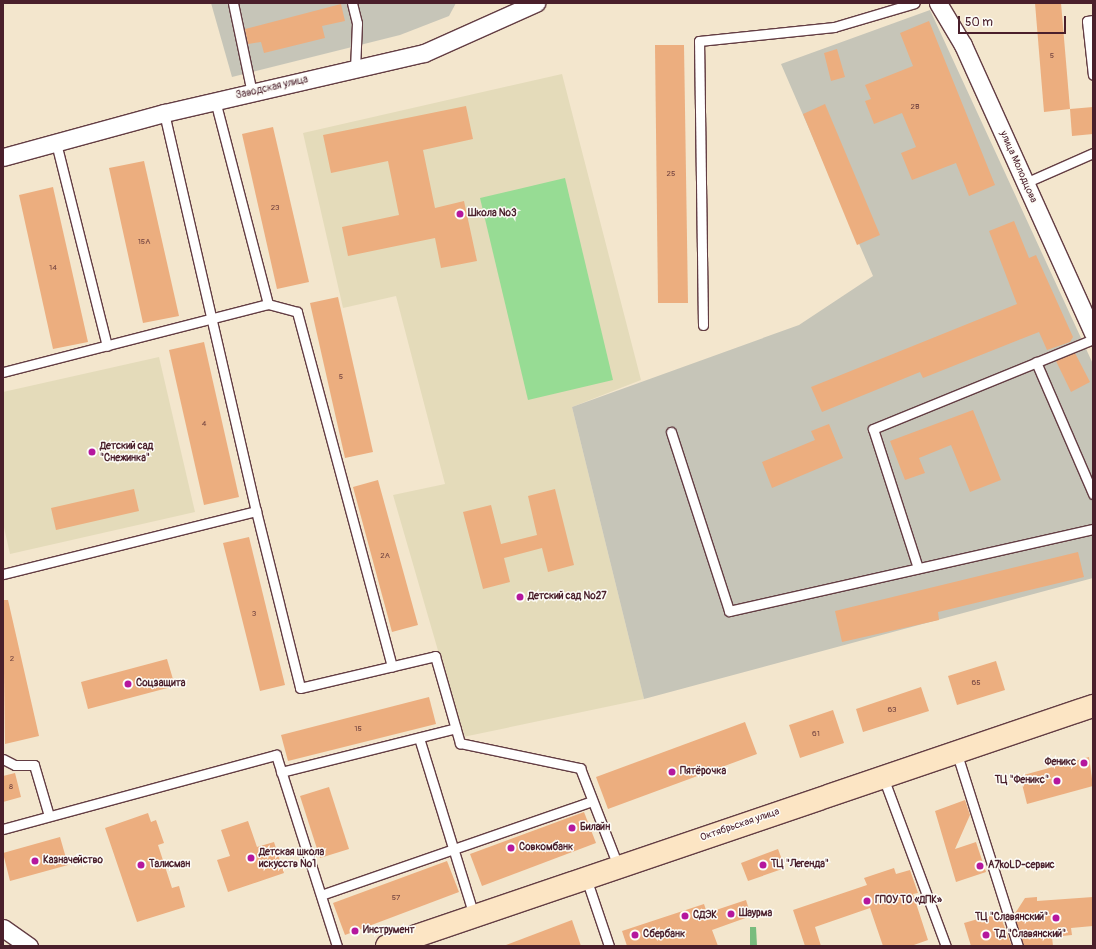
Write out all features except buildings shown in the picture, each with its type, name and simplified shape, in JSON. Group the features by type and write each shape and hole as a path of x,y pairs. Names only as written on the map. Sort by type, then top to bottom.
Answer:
{"main road":[{"name":"Октябрьская улица","path":"387,946 882,775 1093,706"}],"street":[{"name":"Заводская улица","path":"3,157 164,113 424,53 536,3"},
{"name":"улица Молодцова","path":"938,3 963,45 1093,333"},
{"path":"3,928 29,946"}],"lane":[{"path":"233,3 252,93"},
{"path":"352,3 357,23 355,69"},
{"path":"703,326 698,41 834,27 915,3"},
{"path":"1093,20 1087,21 1093,75"},
{"path":"215,101 268,304"},
{"path":"164,113 256,511 300,688 435,656 460,743 580,768 618,866"},
{"path":"56,143 107,346"},
{"path":"1025,183 1093,153"},
{"path":"3,372 212,320 268,304 297,312 392,666"},
{"path":"918,568 873,429 1093,339"},
{"path":"1036,362 1093,494"},
{"path":"671,432 728,611 1093,529"},
{"path":"3,574 256,511"},
{"path":"282,772 456,728"},
{"path":"419,738 474,916"},
{"path":"956,750 1018,946"},
{"path":"3,829 276,755 337,946"},
{"path":"3,759 15,764 34,765 49,816"},
{"path":"882,775 946,946"},
{"path":"321,895 454,850 592,800"},
{"path":"586,877 609,946"}],"shaded area":[{"path":"211,3 456,3 449,16 400,35 232,77"},
{"path":"930,10 1093,364 1093,578 644,699 572,407 799,325 873,276 781,64"},
{"name":"Школа №3","path":"562,74 641,380 572,407 644,699 463,737 393,495 445,484 396,296 343,308 303,133"},
{"name":"Детский сад \"Снежинка\"","path":"159,357 195,512 10,554 3,523 3,392"}],"green space":[{"path":"565,178 613,380 528,400 480,198"},
{"path":"750,927 756,927 757,946 750,946"}],"place":[{"name":"Школа №3","path":"460,214"},
{"name":"Детский сад \"Снежинка\"","path":"92,452"},
{"name":"Детский сад №27","path":"520,597"},
{"name":"Соцзащита","path":"128,684"},
{"name":"Феникс","path":"1084,763"},
{"name":"Пятёрочка","path":"672,772"},
{"name":"ТЦ \"Феникс\"","path":"1057,781"},
{"name":"Билайн","path":"572,828"},
{"name":"Совкомбанк","path":"511,848"},
{"name":"Детская школа искусств №1","path":"251,858"},
{"name":"Казначейство","path":"35,861"},
{"name":"Талисман","path":"141,865"},
{"name":"ТЦ \"Легенда\"","path":"763,865"},
{"name":"A7koLD-сервис","path":"980,866"},
{"name":"ГПОУ ТО «ДПК»","path":"867,901"},
{"name":"Шаурма","path":"731,914"},
{"name":"СДЭК","path":"685,916"},
{"name":"ТЦ \"Славянский\"","path":"1056,918"},
{"name":"Инструмент","path":"355,931"},
{"name":"Сбербанк","path":"635,935"},
{"name":"ТД \"Славянский\"","path":"986,935"}]}
